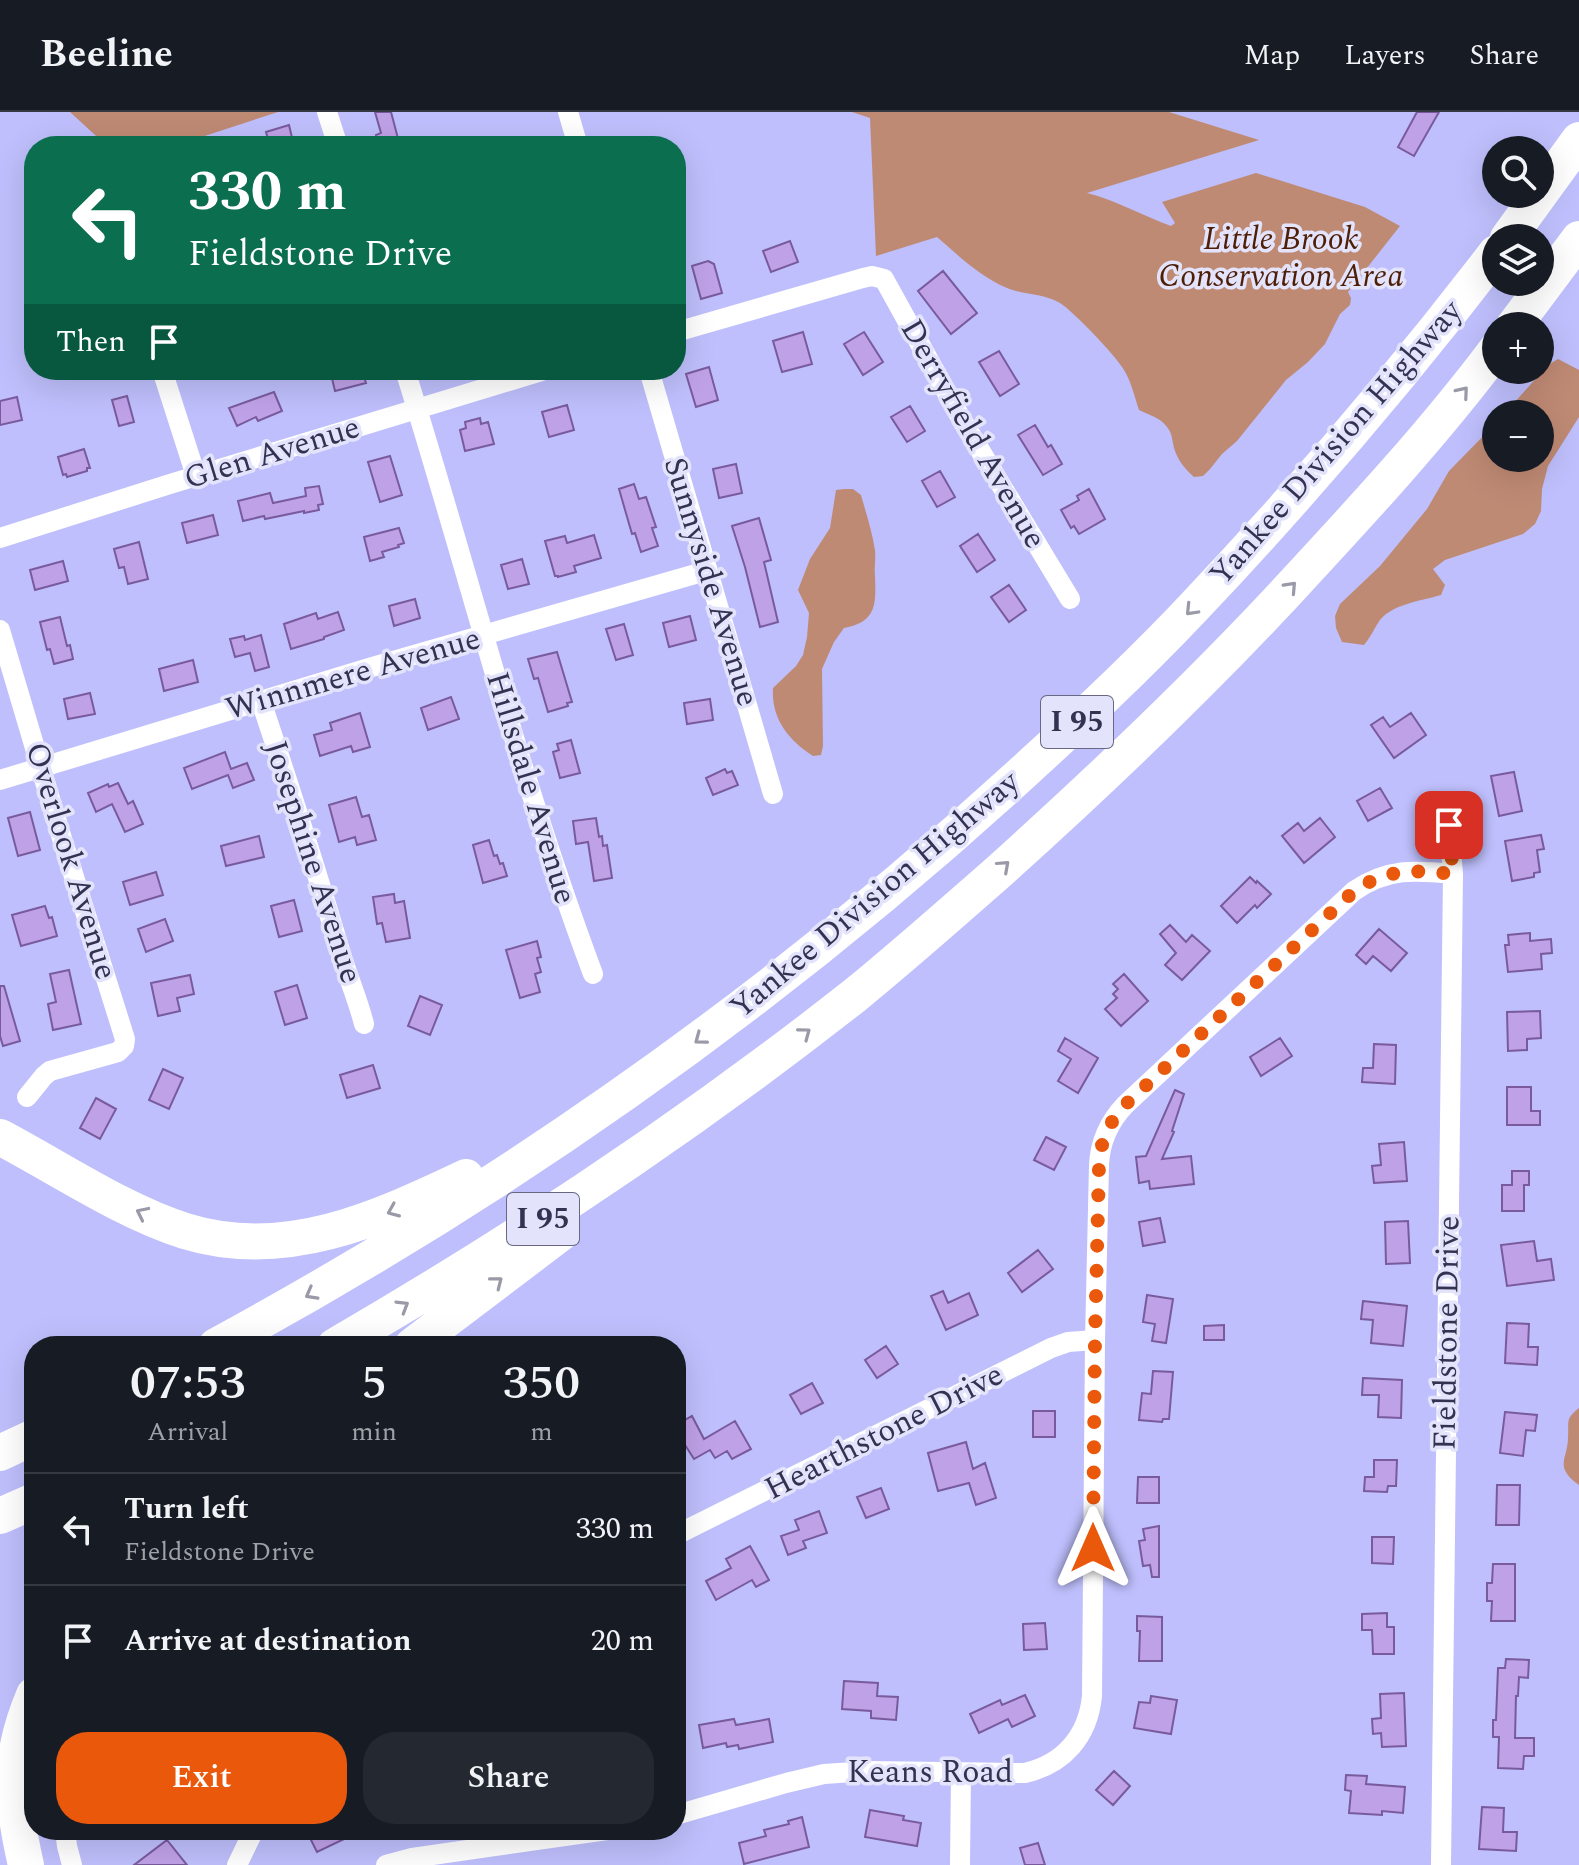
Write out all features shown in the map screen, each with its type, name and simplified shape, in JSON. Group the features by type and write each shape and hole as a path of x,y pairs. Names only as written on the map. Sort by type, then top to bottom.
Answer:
{"highway":[{"path":"1518,224 1578,141"},
{"name":"Yankee Division Highway","path":"1524,312 1579,239"},
{"name":"Yankee Division Highway","path":"234,1336 410,1235 590,1118 748,1003 838,933 951,838 1107,694 1189,612 1296,496 1443,323 1482,271"},
{"name":"Yankee Division Highway","path":"352,1336 526,1230 660,1140 856,994 951,913 1075,803 1165,717 1313,563 1415,449 1482,367"},
{"path":"425,1336 590,1210 742,1079"},
{"path":"0,1137 125,1205 170,1225 210,1237 268,1242 336,1231 381,1216 590,1118"},
{"path":"0,1453 24,1442"},
{"path":"24,1724 14,1775 16,1818 26,1865"}],"street":[{"path":"327,112 335,136"},
{"path":"568,112 575,136"},
{"name":"Derryfield Avenue","path":"686,329 872,276 884,279 971,435 1070,599"},
{"path":"165,380 196,476"},
{"name":"Hillsdale Avenue","path":"408,380 563,896 593,974"},
{"name":"Glen Avenue","path":"0,538 512,380"},
{"name":"Sunnyside Avenue","path":"652,380 773,794"},
{"name":"Winnmere Avenue","path":"0,780 706,571"},
{"name":"Overlook Avenue","path":"0,630 125,1036 124,1046 116,1052 54,1069 27,1097"},
{"name":"Josephine Avenue","path":"261,701 364,1024"},
{"name":"Fieldstone Drive","path":"1441,1865 1453,874 1447,801"},
{"name":"Keans Road","path":"686,1812 824,1774 868,1771 1025,1773 1048,1765 1068,1751 1083,1732 1092,1696 1099,1157 1106,1133 1125,1105 1354,891 1393,873 1415,870 1453,874"},
{"name":"Hearthstone Drive","path":"686,1530 1051,1348 1068,1342 1095,1340"},
{"path":"960,1865 961,1773"},
{"path":"66,1840 72,1865"},
{"path":"237,1865 249,1840"},
{"path":"386,1865 412,1858 537,1840"}],"green space":[{"path":"70,112 278,112 205,136 96,136"},
{"name":"Little Brook Conservation Area","path":"852,112 1169,112 1259,140 1087,193 1171,226 1175,223 1162,202 1256,173 1365,207 1400,226 1348,292 1350,305 1340,314 1325,344 1286,380 1210,469 1203,476 1194,477 1179,459 1164,424 1139,410 1129,379 1119,363 1060,303 1013,290 987,278 937,237 876,256 870,118"},
{"path":"1558,359 1579,370 1579,417 1554,457 1554,400 1517,400 1531,384 1554,384 1554,361"},
{"path":"1482,437 1482,472 1546,472 1541,511 1535,524 1523,534 1445,560 1433,569 1445,585 1441,595 1390,611 1364,645 1342,642 1335,616 1340,604 1380,566 1427,509 1449,471"},
{"path":"853,489 861,495 871,529 875,553 874,603 869,616 863,621 844,628 822,669 823,746 821,755 813,756 796,743 783,727 775,709 773,688 803,655 809,613 798,590 810,559 830,528 836,490"},
{"path":"1579,1408 1579,1485 1566,1473 1564,1462 1569,1421"}],"building":[{"path":"375,112 391,112 397,136 376,136 381,133"},
{"path":"1417,112 1439,112 1414,156 1398,147"},
{"path":"289,125 292,136 267,136 266,132"},
{"path":"790,241 798,262 771,272 763,251"},
{"path":"708,261 714,264 722,293 701,299 692,266"},
{"path":"943,271 977,313 951,334 918,291"},
{"path":"803,332 812,364 782,372 773,341"},
{"path":"864,332 883,362 863,375 844,344"},
{"path":"999,351 1019,384 1000,396 979,362"},
{"path":"709,367 718,400 696,407 686,374"},
{"path":"332,380 365,380 366,383 335,391"},
{"path":"274,392 282,411 258,421 256,417 237,426 229,408"},
{"path":"127,396 134,422 119,426 112,400"},
{"path":"17,397 22,420 0,425 0,401"},
{"path":"567,405 574,430 549,437 542,412"},
{"path":"910,406 925,431 907,442 891,417"},
{"path":"480,418 481,424 488,422 494,444 465,451 460,430 466,428 465,422"},
{"path":"1035,425 1062,464 1043,475 1018,435"},
{"path":"84,449 90,468 67,477 63,475 58,457"},
{"path":"390,456 402,495 380,502 368,462"},
{"path":"736,464 742,493 719,498 713,469"},
{"path":"940,471 955,497 937,507 922,481"},
{"path":"634,484 639,499 646,497 656,527 652,528 658,546 641,552 635,533 632,534 619,489"},
{"path":"319,486 323,504 318,505 319,510 243,521 238,501 270,493 273,503 306,496 305,488"},
{"path":"1089,489 1105,519 1079,534 1074,526 1071,528 1061,510 1079,500 1077,496"},
{"path":"213,515 218,535 187,543 182,523"},
{"path":"759,518 771,560 764,562 778,622 760,627 732,526"},
{"path":"399,528 404,543 382,552 384,557 370,561 364,537"},
{"path":"978,534 995,560 977,572 960,546"},
{"path":"594,535 601,558 574,566 576,572 555,576 545,541 565,536 567,543"},
{"path":"139,542 148,579 128,584 124,567 119,568 114,549"},
{"path":"522,559 529,584 508,589 501,565"},
{"path":"63,561 68,581 35,590 30,570"},
{"path":"1009,585 1026,610 1009,622 991,597"},
{"path":"415,599 420,618 394,626 389,606"},
{"path":"338,612 344,630 291,649 284,624 316,613 318,619"},
{"path":"690,616 696,640 669,647 663,623"},
{"path":"60,617 73,659 54,664 40,622"},
{"path":"624,624 633,655 616,660 606,629"},
{"path":"261,635 269,667 255,671 250,653 235,657 230,639 244,636 245,640"},
{"path":"557,652 572,702 548,712 538,678 534,679 528,659"},
{"path":"193,660 198,682 164,691 159,669"},
{"path":"90,693 95,714 68,719 64,699"},
{"path":"451,697 459,719 428,730 421,708"},
{"path":"710,699 713,720 687,724 684,703"},
{"path":"360,713 370,747 353,752 351,746 320,756 314,735 332,730 330,723"},
{"path":"1411,713 1426,735 1394,758 1371,725 1383,717 1390,727"},
{"path":"571,740 580,773 560,778 553,752 559,750 557,744"},
{"path":"225,752 231,769 247,763 254,780 233,788 228,775 192,789 184,768"},
{"path":"725,769 727,773 732,771 738,785 713,795 706,778"},
{"path":"1514,772 1522,811 1499,816 1491,776"},
{"path":"118,783 128,804 133,801 143,824 125,832 112,804 96,812 88,793"},
{"path":"1380,788 1392,808 1368,821 1357,801"},
{"path":"356,797 362,817 369,815 376,840 357,845 355,837 339,842 329,805"},
{"path":"30,812 40,850 18,856 8,818"},
{"path":"596,818 599,837 602,836 603,846 607,845 612,878 594,881 588,842 576,844 573,821"},
{"path":"1320,818 1335,837 1304,863 1282,836 1298,823 1304,831"},
{"path":"1541,835 1544,849 1537,850 1540,872 1534,873 1534,877 1512,881 1505,841"},
{"path":"259,836 264,857 226,866 221,846"},
{"path":"489,840 494,856 497,855 500,864 503,863 507,876 483,883 473,845"},
{"path":"156,872 163,895 130,905 123,882"},
{"path":"1250,877 1271,894 1237,923 1221,906"},
{"path":"394,894 395,903 404,901 410,938 386,942 382,923 377,924 373,897"},
{"path":"294,900 302,931 279,937 271,906"},
{"path":"45,906 49,918 52,917 57,936 21,946 12,915"},
{"path":"165,919 173,941 146,952 138,929"},
{"path":"1170,925 1186,942 1192,935 1210,951 1182,980 1165,965 1176,953 1160,934"},
{"path":"1379,929 1407,953 1391,971 1373,956 1366,964 1356,955"},
{"path":"1530,933 1530,941 1551,939 1552,953 1541,954 1542,969 1508,972 1505,945 1509,945 1508,935"},
{"path":"537,941 541,972 535,974 540,992 520,998 506,950"},
{"path":"69,970 81,1024 53,1030 48,1004 56,1002 50,974"},
{"path":"1124,974 1148,1001 1121,1026 1105,1009 1117,998 1113,994 1118,989 1113,984"},
{"path":"190,975 194,994 177,998 180,1011 158,1016 151,983"},
{"path":"297,985 307,1018 285,1025 275,992"},
{"path":"0,986 4,986 20,1041 3,1046 0,1036"},
{"path":"420,996 442,1005 430,1035 408,1026"},
{"path":"1540,1011 1541,1038 1527,1039 1527,1050 1508,1051 1507,1012"},
{"path":"1065,1038 1098,1058 1078,1093 1058,1081 1071,1059 1058,1051"},
{"path":"1280,1038 1292,1056 1261,1076 1250,1057"},
{"path":"1374,1044 1396,1045 1395,1084 1362,1082 1363,1068 1373,1068"},
{"path":"373,1065 380,1088 347,1098 340,1075"},
{"path":"163,1069 183,1078 169,1109 149,1100"},
{"path":"1507,1087 1531,1087 1531,1111 1540,1111 1540,1125 1507,1125"},
{"path":"1175,1090 1184,1094 1174,1132 1162,1159 1191,1156 1194,1184 1150,1189 1149,1181 1139,1183 1136,1157 1146,1156"},
{"path":"96,1098 116,1109 100,1139 80,1128"},
{"path":"1046,1137 1066,1147 1054,1170 1034,1160"},
{"path":"1404,1142 1407,1181 1374,1183 1372,1166 1381,1165 1379,1144"},
{"path":"1512,1171 1529,1171 1529,1185 1524,1185 1524,1211 1502,1211 1502,1185 1512,1185"},
{"path":"1160,1218 1165,1242 1143,1246 1139,1222"},
{"path":"1408,1221 1410,1263 1386,1264 1385,1222"},
{"path":"1534,1241 1537,1261 1551,1259 1554,1280 1507,1286 1501,1245"},
{"path":"1038,1250 1053,1269 1022,1292 1008,1273"},
{"path":"943,1291 948,1303 969,1293 978,1315 946,1330 931,1296"},
{"path":"1147,1295 1173,1299 1166,1343 1152,1341 1155,1324 1143,1322"},
{"path":"1363,1301 1407,1306 1403,1346 1371,1343 1373,1320 1361,1319"},
{"path":"1507,1323 1529,1324 1528,1347 1538,1347 1537,1365 1505,1363"},
{"path":"1224,1325 1224,1340 1204,1340 1204,1326"},
{"path":"886,1346 898,1364 877,1378 865,1360"},
{"path":"1153,1371 1173,1372 1169,1419 1162,1422 1139,1420 1142,1393 1151,1394"},
{"path":"1363,1378 1402,1380 1401,1418 1378,1417 1379,1395 1362,1395"},
{"path":"812,1383 823,1403 801,1414 790,1395"},
{"path":"1033,1411 1055,1411 1055,1437 1033,1437"},
{"path":"1505,1412 1537,1415 1535,1431 1526,1430 1523,1456 1500,1453"},
{"path":"692,1416 704,1439 735,1421 751,1449 732,1459 727,1451 715,1458 710,1450 694,1459 686,1447 686,1419"},
{"path":"966,1442 973,1469 985,1463 996,1498 976,1505 969,1483 938,1491 928,1453"},
{"path":"1374,1460 1397,1460 1396,1486 1388,1486 1387,1492 1364,1491 1365,1477 1374,1477"},
{"path":"1138,1477 1159,1477 1159,1503 1137,1503"},
{"path":"1497,1485 1520,1485 1519,1525 1496,1525"},
{"path":"881,1488 889,1509 866,1518 857,1497"},
{"path":"819,1511 827,1533 803,1541 806,1548 788,1555 781,1536 799,1530 795,1520"},
{"path":"1159,1526 1159,1577 1152,1577 1150,1565 1143,1566 1139,1541 1145,1540 1143,1529"},
{"path":"1372,1537 1394,1537 1393,1564 1372,1563"},
{"path":"750,1546 769,1580 756,1587 752,1580 716,1600 706,1581 731,1568 726,1559"},
{"path":"1493,1564 1515,1564 1515,1621 1491,1621 1492,1601 1487,1601 1487,1583 1492,1583"},
{"path":"1387,1613 1387,1627 1394,1627 1394,1654 1373,1654 1372,1630 1362,1630 1362,1614"},
{"path":"1137,1616 1162,1617 1162,1661 1139,1661"},
{"path":"1045,1623 1047,1649 1024,1650 1023,1624"},
{"path":"1506,1659 1529,1660 1528,1678 1519,1677 1516,1696 1515,1738 1534,1738 1534,1756 1524,1756 1523,1769 1498,1768 1499,1737 1493,1737 1498,1668 1505,1668"},
{"path":"844,1681 878,1683 877,1696 898,1697 896,1720 871,1718 871,1711 842,1709"},
{"path":"1404,1693 1406,1746 1382,1747 1381,1733 1373,1734 1372,1719 1381,1718 1380,1694"},
{"path":"1025,1695 1035,1716 1012,1727 1008,1719 979,1733 970,1714 1000,1700 1002,1705"},
{"path":"1151,1696 1177,1700 1171,1734 1134,1728 1139,1702 1150,1703"},
{"path":"734,1719 736,1725 769,1719 773,1742 739,1749 738,1745 727,1747 726,1743 703,1748 699,1725"},
{"path":"1114,1771 1130,1786 1113,1805 1096,1790"},
{"path":"1346,1775 1367,1776 1366,1784 1405,1787 1403,1813 1349,1813 1351,1791 1345,1790"},
{"path":"1482,1807 1504,1808 1503,1832 1517,1832 1516,1851 1479,1849"},
{"path":"870,1810 904,1816 903,1820 921,1823 917,1846 865,1837"},
{"path":"802,1817 809,1847 744,1864 739,1843 766,1836 764,1830 789,1824 788,1821"},
{"path":"167,1840 187,1865 134,1865"},
{"path":"311,1840 342,1840 317,1852"},
{"path":"1038,1843 1045,1865 1025,1865 1020,1848"}],"route":[{"path":"1093,1548 1099,1157 1106,1133 1125,1105 1354,891 1393,873 1415,870 1453,874 1449,825"}]}
